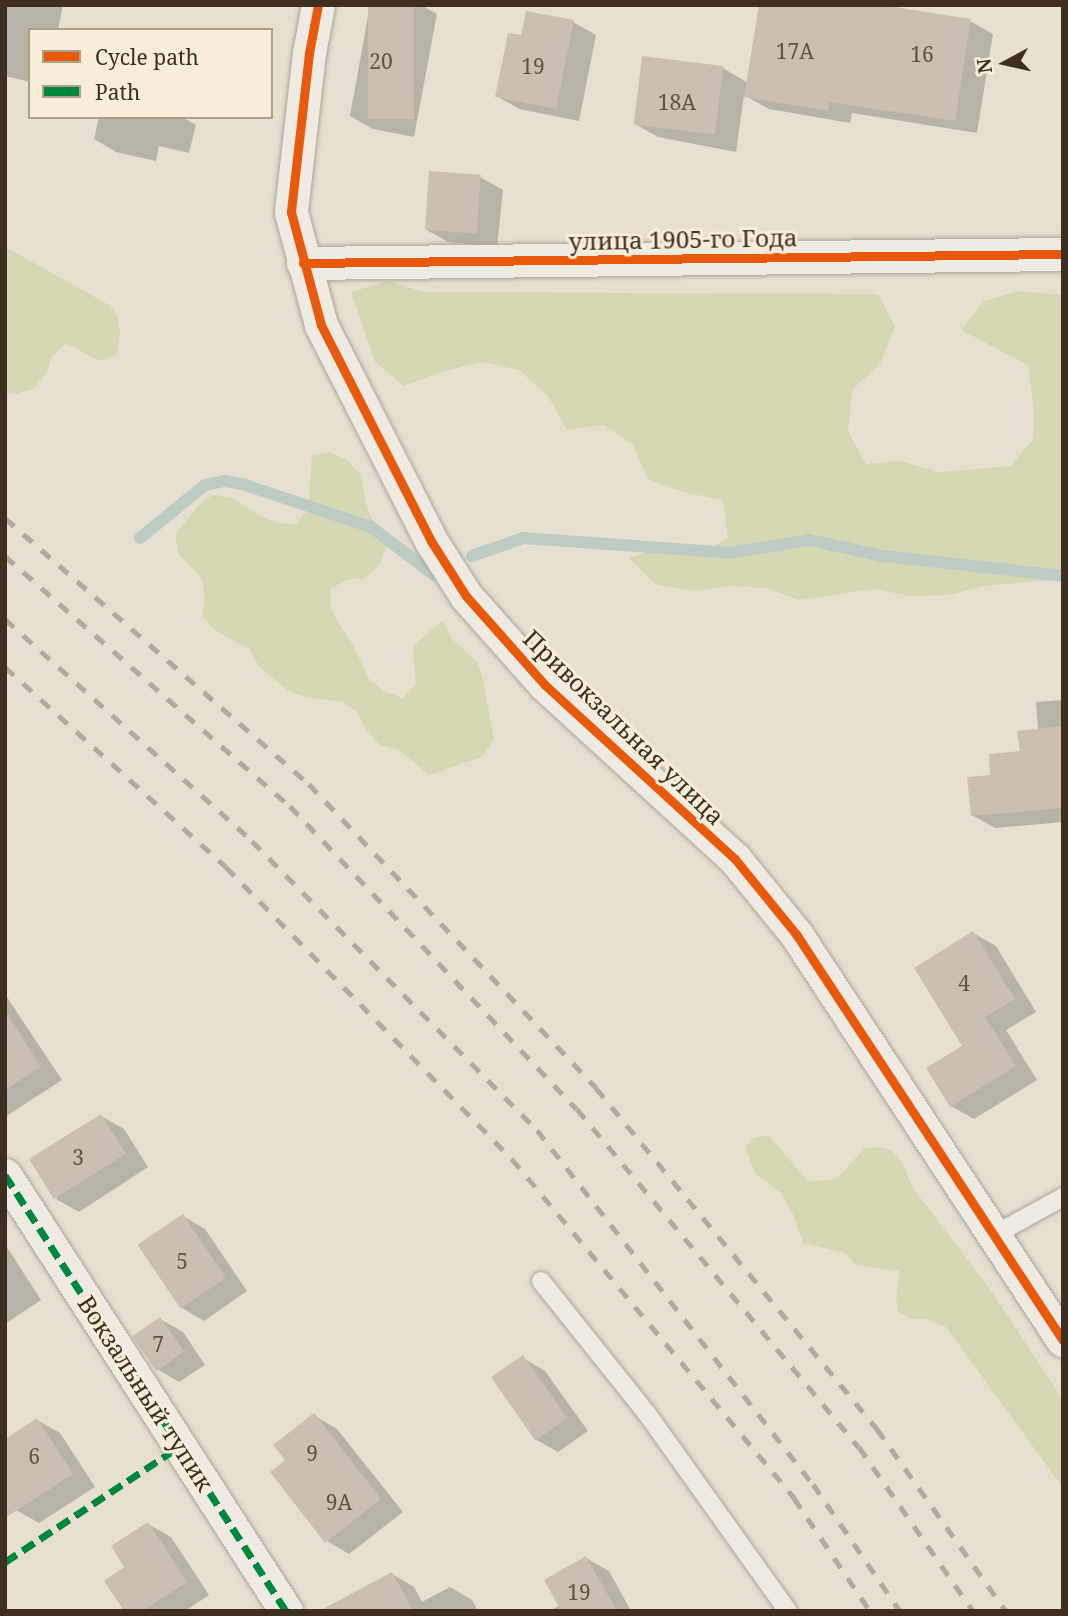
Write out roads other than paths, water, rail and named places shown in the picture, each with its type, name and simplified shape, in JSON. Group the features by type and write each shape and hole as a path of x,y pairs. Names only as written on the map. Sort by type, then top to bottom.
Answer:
{"street":[{"name":"Привокзальная улица","path":"318,5 309,53 291,212 321,325 431,541 466,596 545,685 735,859 796,934 1063,1340"},
{"name":"улица 1905-го Года","path":"303,263 1063,254"},
{"name":"Вокзальный тупик","path":"5,1175 286,1611"}],"lane":[{"path":"994,1235 1063,1197"},
{"path":"541,1281 648,1415 789,1611"}],"waterway":[{"path":"140,538 205,485 224,481 242,484 371,527 433,574"},
{"path":"472,556 523,538 730,553 809,540 883,556 1063,576"}],"railway":[{"path":"5,518 309,784 596,1088 877,1429 1006,1611"},
{"path":"5,556 290,806 577,1109 859,1447 973,1611"},
{"path":"5,619 252,841 537,1130 813,1484 900,1611"},
{"path":"5,667 226,867 512,1159 794,1498 870,1611"}]}
